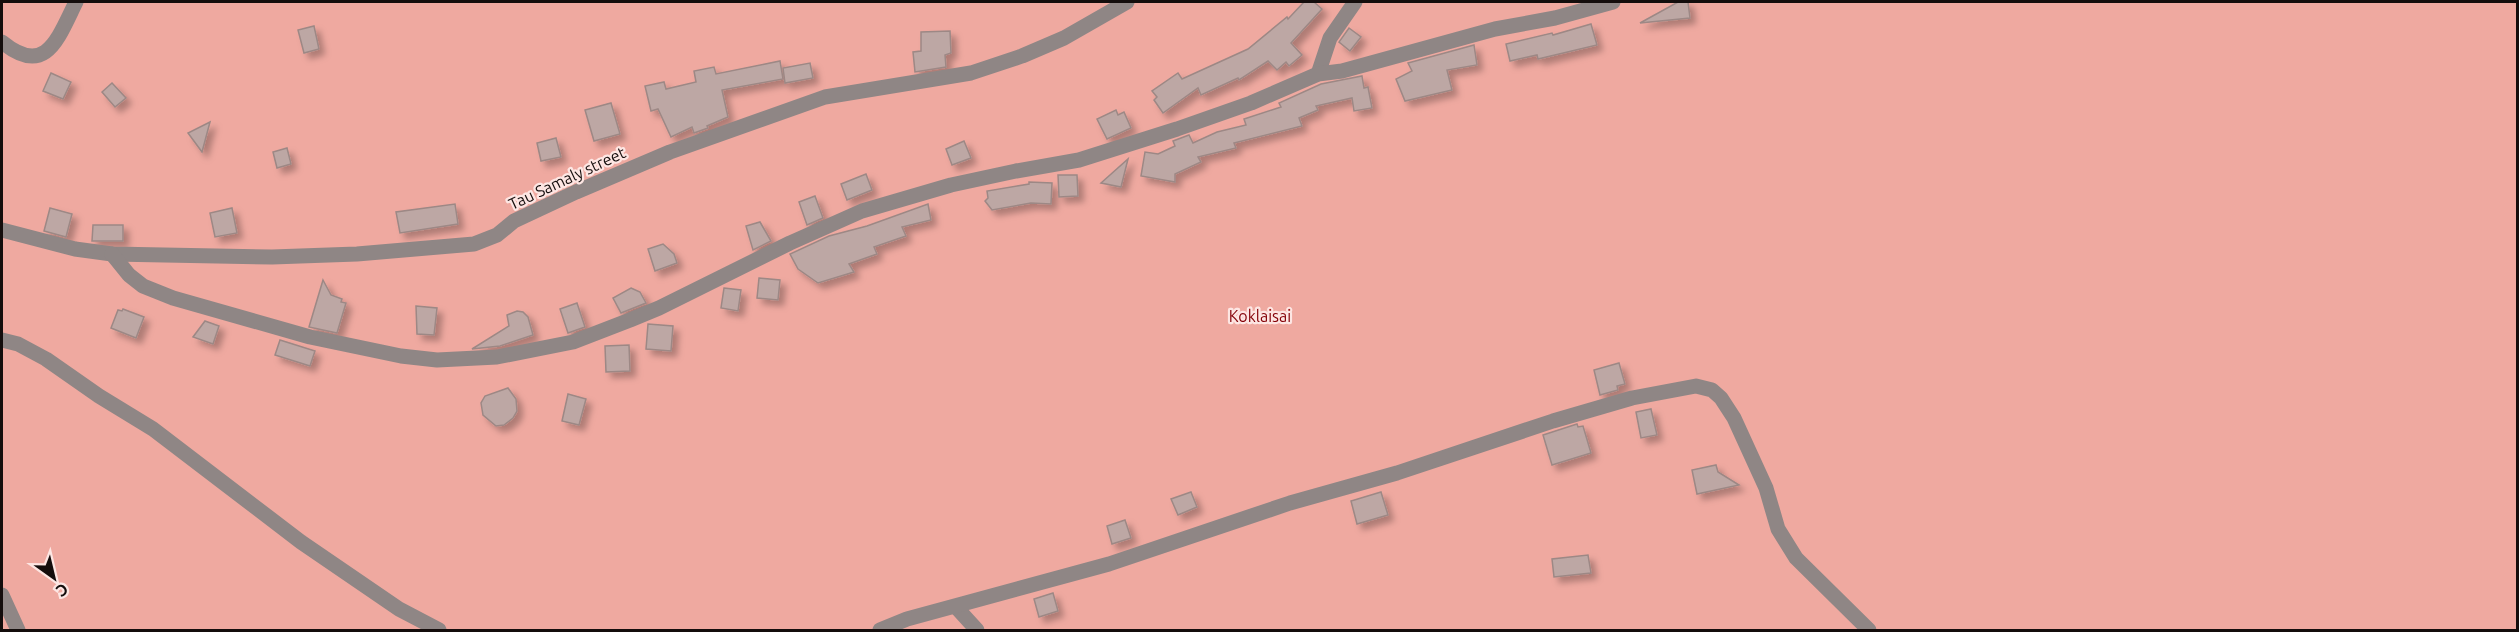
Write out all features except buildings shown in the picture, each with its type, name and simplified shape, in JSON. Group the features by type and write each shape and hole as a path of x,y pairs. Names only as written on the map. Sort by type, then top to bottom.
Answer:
{"street":[{"path":"2,42 23,56 31,58 42,54 52,46 75,2"},
{"name":"Tau Samaly street","path":"2,230 75,249 112,254 272,256 357,254 474,244 497,235 514,221 670,152 825,97 971,73 1022,56 1064,38 1127,2"},
{"path":"1318,74 1330,38 1355,2"},
{"path":"112,254 129,275 143,286 173,298 310,337 401,356 436,360 497,357 573,342 639,316 862,210 951,185 1079,160 1240,106 1318,74 1341,71 1495,28 1555,18 1613,2"},
{"path":"2,340 18,344 46,359 99,396 153,429 301,542 399,609 439,630"},
{"path":"880,630 907,619 1109,564 1290,503 1397,473 1553,421 1632,398 1696,386 1712,390 1721,398 1734,418 1766,488 1778,529 1796,558 1869,630"},
{"path":"2,594 18,630"},
{"path":"956,607 977,630"}],"green space":[{"name":"Koklaisai","path":"2,2 2517,2 2517,630 2,630"}]}
